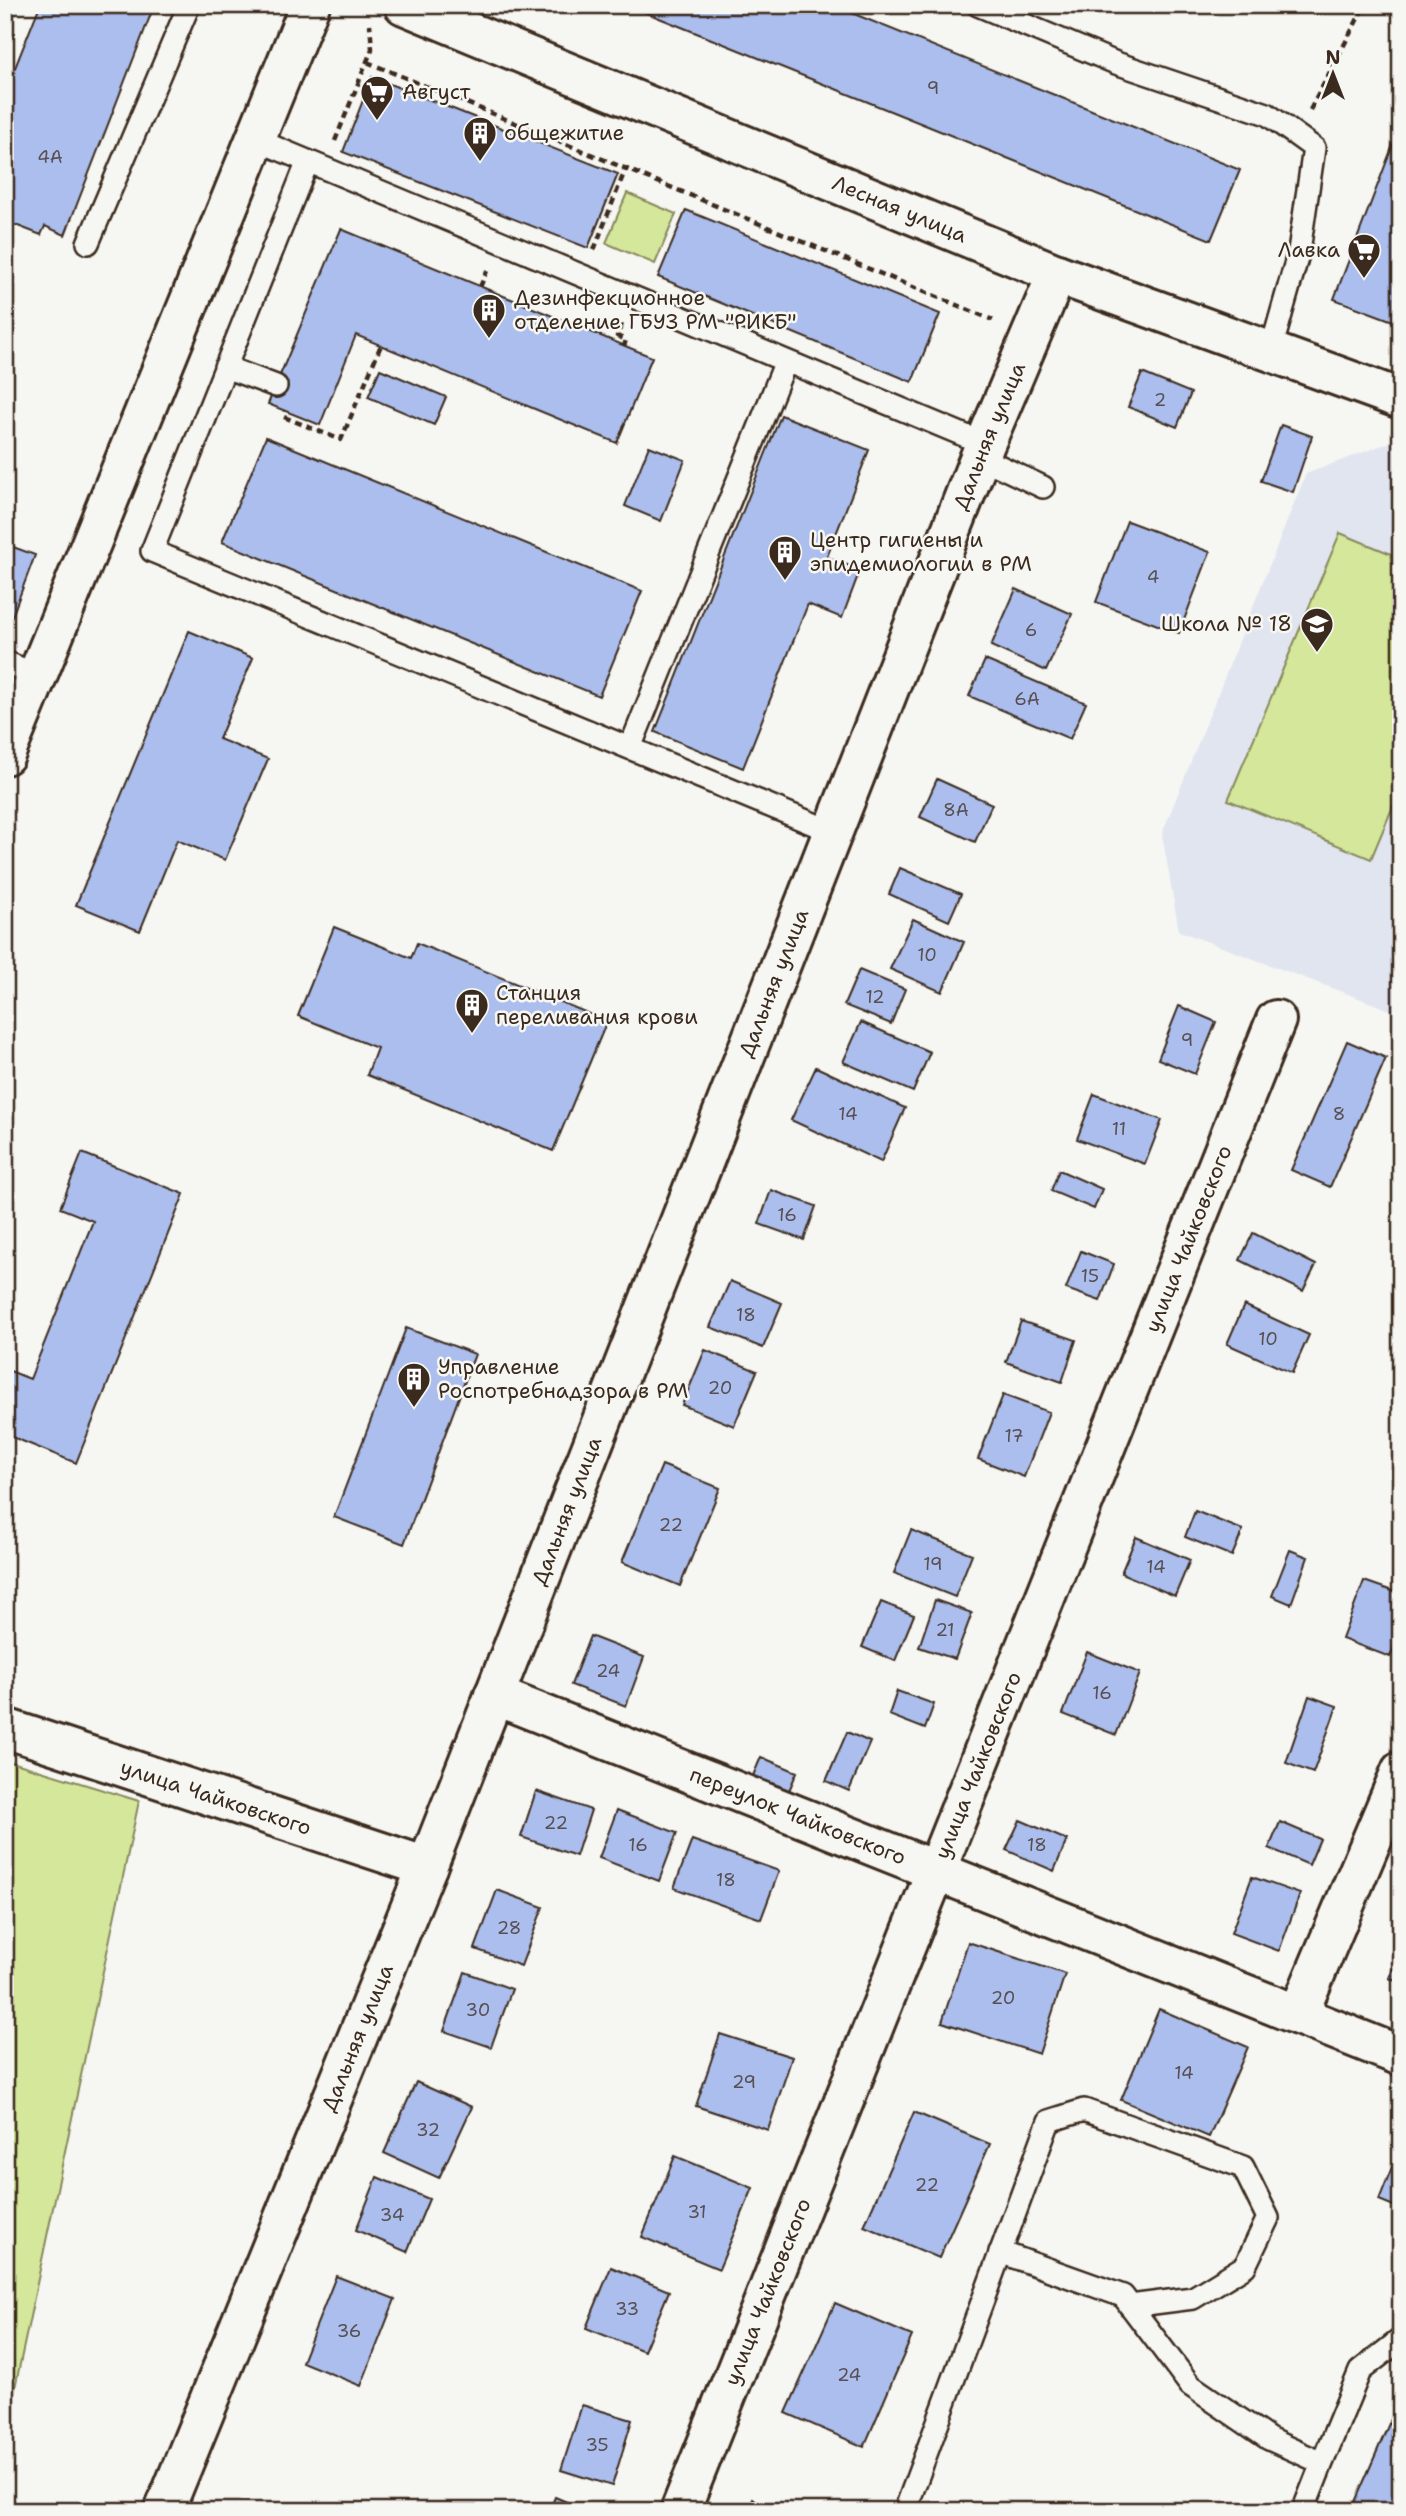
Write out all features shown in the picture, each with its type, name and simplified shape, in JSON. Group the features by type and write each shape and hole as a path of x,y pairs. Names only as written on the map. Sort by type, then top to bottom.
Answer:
{"street":[{"path":"5,755 21,668 257,140 310,5"},
{"name":"Лесная улица","path":"404,5 1057,274 1401,399"},
{"name":"Дальняя улица","path":"164,2511 427,1867 982,451 1057,274"},
{"name":"улица Чайковского","path":"680,2511 1276,1020"},
{"name":"переулок Чайковского","path":"494,1695 1401,2056"},
{"name":"улица Чайковского","path":"5,1728 427,1867"},
{"path":"1297,2015 1401,1771"}],"lane":[{"path":"88,243 189,5"},
{"path":"978,5 1116,63 1267,114 1314,148 1299,251 1271,350"},
{"path":"257,140 786,361 982,451 1043,487"},
{"path":"316,165 225,367 152,551 833,832"},
{"path":"630,748 786,361"},
{"path":"225,367 273,385"},
{"path":"905,2511 1049,2121 1084,2110 1243,2167 1268,2218 1245,2266 1194,2298 1130,2306"},
{"path":"1000,2252 1123,2296 1190,2385 1269,2439 1322,2463"},
{"path":"1303,2511 1360,2371 1401,2339"}],"path":[{"path":"1297,136 1365,5"},
{"path":"316,165 372,49 369,20"},
{"path":"367,62 993,320"},
{"path":"583,276 626,169"},
{"path":"480,287 487,271"},
{"path":"617,336 626,340 624,346"},
{"path":"273,385 260,407 341,439 381,345"}],"shaded area":[{"name":"Школа № 18","path":"1401,438 1401,1014 1179,931 1162,834 1306,474"}],"green space":[{"path":"627,193 676,214 655,264 606,243"},
{"path":"1340,533 1401,558 1401,787 1371,859 1228,800"},
{"path":"5,1760 139,1801 5,2435"}],"building":[{"path":"40,5 138,5 152,11 65,235 45,226 41,235 5,221 5,93"},
{"path":"627,5 832,5 1240,170 1211,240"},
{"name":"общежитие","path":"372,77 618,174 588,248 343,152"},
{"path":"1401,124 1401,324 1334,299"},
{"path":"686,210 940,314 912,382 658,277"},
{"name":"Дезинфекционное отделение ГБУЗ РМ \"РИКБ\"","path":"341,229 652,357 617,443 356,335 320,425 268,404"},
{"path":"380,369 446,397 434,425 368,397"},
{"path":"1142,373 1191,393 1177,427 1128,407"},
{"name":"Центр гигиены и эпидемиологии в РМ","path":"781,415 869,450 827,557 860,570 842,618 808,604 743,768 655,732"},
{"path":"1281,425 1312,436 1293,492 1261,481"},
{"path":"266,437 642,591 599,696 222,542"},
{"path":"649,446 685,460 661,521 625,506"},
{"path":"1127,521 1210,552 1179,633 1096,602"},
{"path":"5,544 35,555 5,635"},
{"path":"1016,589 1072,614 1046,671 991,646"},
{"path":"189,631 253,658 219,739 268,759 225,860 177,840 140,931 76,905"},
{"path":"985,660 1086,703 1070,739 969,696"},
{"path":"937,779 992,804 975,842 920,817"},
{"path":"900,868 961,894 949,921 889,894"},
{"path":"913,919 964,942 942,992 890,969"},
{"name":"Станция переливания крови","path":"334,927 411,958 417,943 607,1021 553,1151 367,1075 377,1048 298,1016"},
{"path":"859,970 905,989 891,1024 844,1005"},
{"path":"1179,1006 1216,1022 1195,1074 1158,1059"},
{"path":"861,1022 930,1052 913,1092 843,1062"},
{"path":"1347,1041 1386,1058 1330,1187 1291,1170"},
{"path":"816,1067 905,1108 881,1162 791,1120"},
{"path":"1094,1094 1162,1120 1145,1164 1077,1139"},
{"path":"82,1153 184,1194 76,1463 5,1434 5,1369 30,1379 93,1221 60,1208"},
{"path":"1059,1170 1102,1189 1094,1209 1051,1191"},
{"path":"771,1190 816,1206 804,1240 759,1224"},
{"path":"1253,1233 1316,1265 1303,1291 1240,1260"},
{"path":"1081,1251 1114,1264 1100,1301 1066,1289"},
{"path":"730,1281 782,1303 763,1348 710,1327"},
{"path":"1244,1305 1309,1335 1292,1373 1227,1344"},
{"path":"1021,1321 1076,1340 1062,1382 1006,1362"},
{"name":"Управление Роспотребнадзора в РМ","path":"406,1328 475,1354 404,1544 334,1517"},
{"path":"705,1350 757,1371 734,1426 682,1405"},
{"path":"1003,1395 1049,1412 1024,1477 978,1459"},
{"path":"662,1465 720,1488 680,1586 622,1562"},
{"path":"1195,1511 1243,1530 1232,1556 1185,1537"},
{"path":"911,1530 972,1554 955,1597 894,1573"},
{"path":"1136,1537 1190,1560 1175,1596 1121,1573"},
{"path":"1290,1550 1308,1557 1291,1604 1272,1596"},
{"path":"1364,1581 1401,1594 1401,1631 1390,1657 1342,1639"},
{"path":"935,1600 972,1613 955,1659 919,1647"},
{"path":"881,1602 914,1615 895,1661 862,1647"},
{"path":"590,1636 644,1657 626,1706 571,1685"},
{"path":"1087,1652 1140,1673 1116,1735 1063,1714"},
{"path":"897,1691 934,1704 925,1729 889,1715"},
{"path":"1309,1696 1337,1706 1313,1773 1286,1763"},
{"path":"847,1732 870,1742 849,1791 826,1781"},
{"path":"761,1757 797,1772 788,1793 752,1778"},
{"path":"536,1791 591,1810 576,1856 521,1837"},
{"path":"617,1810 677,1833 659,1881 599,1858"},
{"path":"1020,1820 1067,1840 1054,1871 1006,1850"},
{"path":"1280,1822 1320,1839 1309,1865 1269,1848"},
{"path":"692,1840 779,1871 761,1919 674,1888"},
{"path":"1252,1877 1300,1894 1279,1951 1231,1933"},
{"path":"497,1890 543,1907 521,1966 475,1949"},
{"path":"968,1942 1065,1974 1039,2054 942,2022"},
{"path":"1401,1952 1401,1983 1389,1978"},
{"path":"465,1972 512,1989 491,2047 444,2031"},
{"path":"1159,2009 1248,2047 1209,2137 1121,2100"},
{"path":"720,2034 792,2057 768,2130 696,2106"},
{"path":"416,2082 472,2107 439,2178 384,2153"},
{"path":"914,2112 990,2144 939,2258 864,2226"},
{"path":"1401,2144 1401,2209 1379,2200"},
{"path":"675,2156 753,2188 719,2269 642,2237"},
{"path":"377,2177 429,2199 407,2252 356,2230"},
{"path":"611,2267 669,2291 644,2351 586,2328"},
{"path":"336,2276 395,2299 361,2386 302,2362"},
{"path":"835,2303 912,2336 864,2447 786,2413"},
{"path":"1401,2396 1401,2511 1351,2511"},
{"path":"582,2405 632,2420 612,2486 561,2470"},
{"path":"555,2497 588,2511 549,2511"},
{"path":"753,2499 781,2511 748,2511"}],"place":[{"name":"Август","path":"377,122"},
{"name":"общежитие","path":"480,163"},
{"name":"Лавка","path":"1364,280"},
{"name":"Дезинфекционное отделение ГБУЗ РМ \"РИКБ\"","path":"489,340"},
{"name":"Центр гигиены и эпидемиологии в РМ","path":"785,582"},
{"name":"Школа № 18","path":"1317,654"},
{"name":"Станция переливания крови","path":"472,1035"},
{"name":"Управление Роспотребнадзора в РМ","path":"414,1409"}]}
